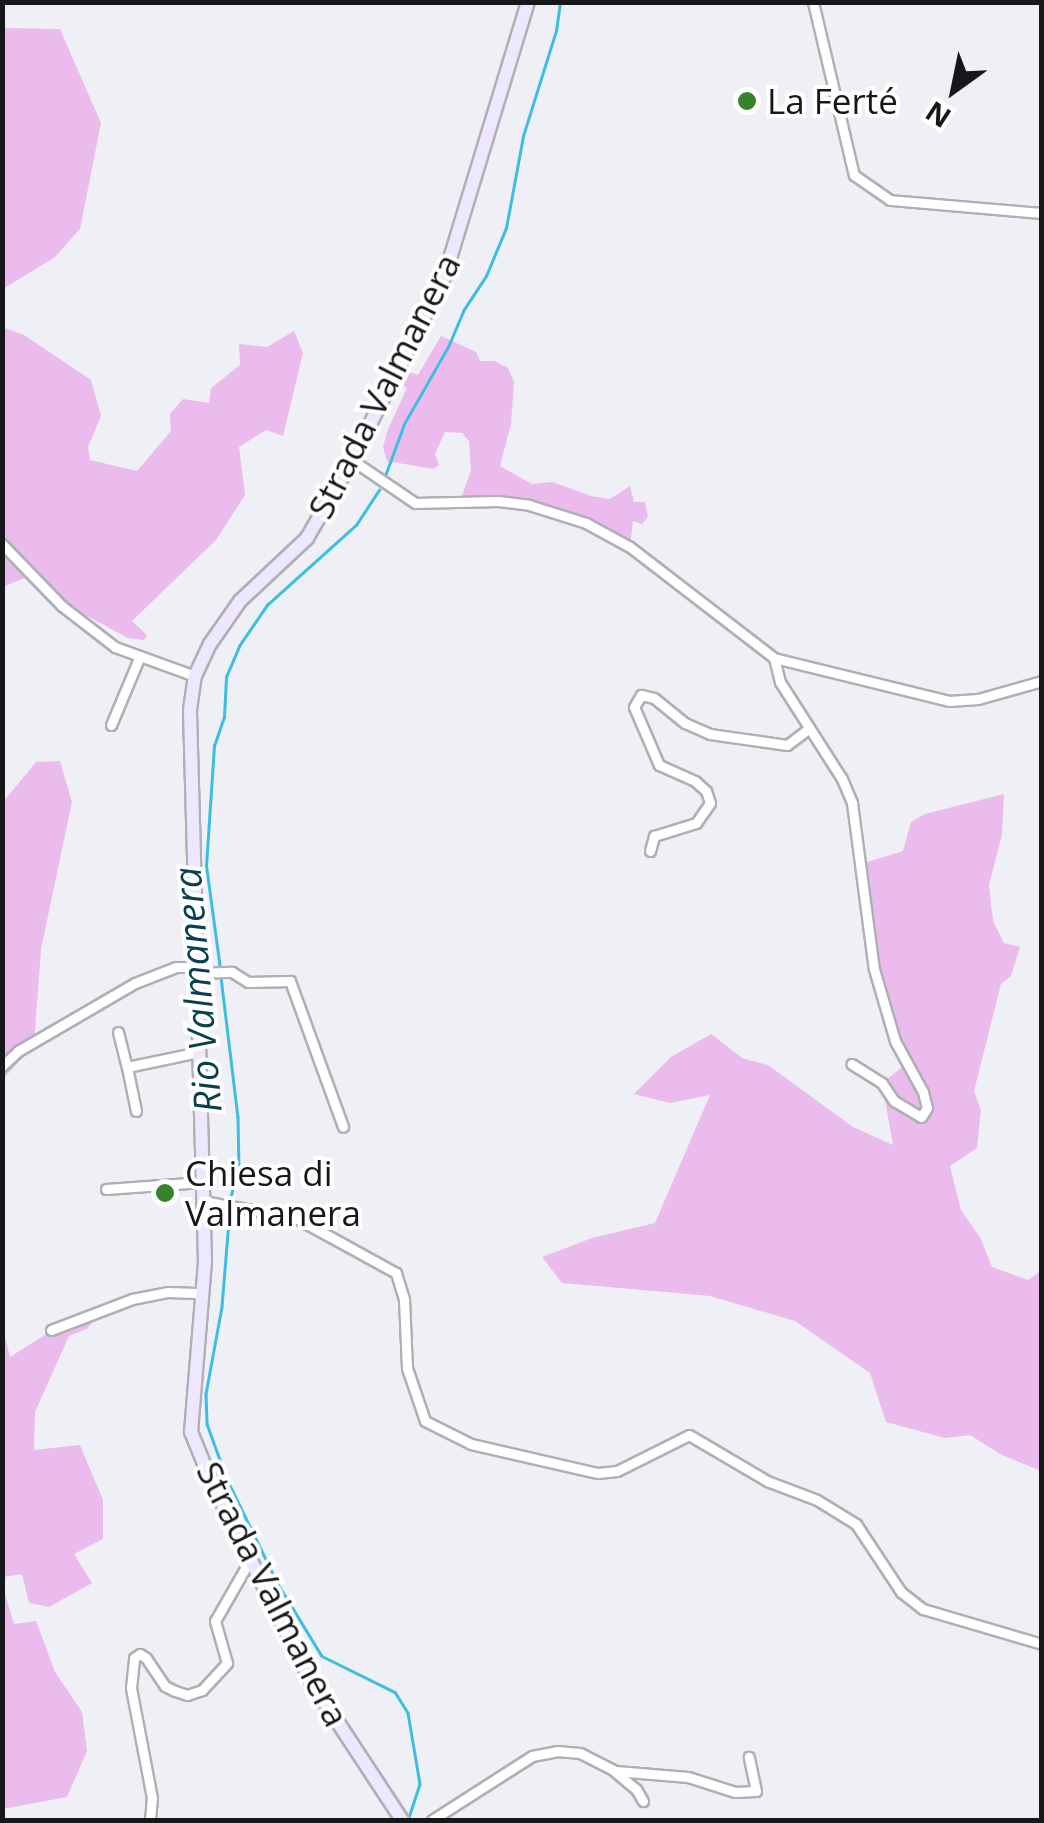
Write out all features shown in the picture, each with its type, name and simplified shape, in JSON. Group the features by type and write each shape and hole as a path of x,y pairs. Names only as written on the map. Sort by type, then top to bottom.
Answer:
{"street":[{"name":"Strada Valmanera","path":"400,1819 312,1683 192,1432 204,1293 189,754 195,676 210,644 240,601 308,538 352,460 453,255 528,2"},
{"path":"813,2 854,175 890,200 1042,213"},
{"path":"352,460 390,488 427,506 498,501 529,505 586,523 630,547 774,658 949,702 1042,681"},
{"path":"2,544 62,606 116,647 195,676"},
{"path":"110,725 139,658"},
{"path":"774,658 780,682 842,778 852,802 874,969 894,1041 927,1108 921,1117 894,1102 882,1082 851,1064"},
{"path":"650,851 654,836 696,823 710,803 706,791 695,781 666,770 654,758 634,707 641,695 654,698 685,723 710,734 787,744 808,728"},
{"path":"2,1066 18,1051 134,983 176,967 220,972 248,982 290,980 343,1127"},
{"path":"118,1032 136,1111"},
{"path":"127,1067 200,1052"},
{"path":"106,1189 203,1182"},
{"path":"203,1201 296,1218 396,1273 404,1299 407,1368 425,1420 471,1444 598,1473 617,1470 689,1436 766,1481 816,1500 856,1524 901,1592 923,1609 1042,1644"},
{"path":"51,1330 132,1299 168,1292 204,1293"},
{"path":"150,1820 152,1798 131,1688 134,1658 140,1654 146,1658 175,1691 187,1695 202,1690 227,1663 215,1620 250,1560"},
{"path":"432,1820 532,1756 580,1753 613,1770 644,1801"},
{"path":"613,1770 688,1777 735,1792 756,1791 749,1757"}],"shaded area":[{"path":"3,28 60,29 101,123 80,229 55,257 3,289"},
{"path":"2,327 24,335 91,380 101,416 88,447 90,460 137,471 171,431 170,414 183,399 209,403 211,388 240,365 239,344 267,347 294,331 303,353 283,436 266,430 239,447 245,495 216,540 132,621 147,635 144,640 128,638 67,605 34,574 3,587"},
{"path":"441,336 476,352 480,361 495,361 508,368 514,382 511,424 500,466 532,484 552,482 610,499 630,486 634,502 645,502 648,517 642,524 633,521 630,547 586,523 529,505 459,504 471,470 469,441 462,433 445,432 435,454 439,465 433,469 387,461 383,447 407,388 397,381 400,369 418,375"},
{"path":"60,761 72,802 41,949 34,1045 3,1079 3,802 36,762"},
{"path":"1004,794 1002,835 989,885 993,921 1004,943 1020,947 1011,976 1001,984 974,1091 981,1110 977,1148 950,1166 961,1210 981,1239 992,1267 1028,1280 1041,1271 1041,1471 1000,1454 970,1435 945,1438 886,1422 870,1373 795,1321 710,1296 562,1283 542,1257 592,1238 655,1223 710,1095 670,1103 634,1094 671,1057 711,1034 742,1058 768,1065 853,1127 893,1145 882,1083 906,1064 881,999 861,864 903,851 911,822 925,814"},
{"path":"102,1309 87,1329 69,1336 35,1412 34,1450 80,1445 103,1500 103,1539 74,1554 92,1583 49,1607 29,1603 22,1574 3,1577 2,1325 10,1357 51,1331"},
{"path":"3,1587 14,1624 36,1621 55,1672 82,1712 87,1751 67,1797 8,1808 2,1808"}],"waterway":[{"name":"Rio Valmanera","path":"385,476 404,424 448,347 463,311 486,276 506,228 523,136 556,31 560,2"},
{"name":"Rio Valmanera","path":"220,969 206,866 214,746 224,717 226,677 239,646 267,605 356,525 379,490"},
{"name":"Rio Valmanera","path":"221,977 238,1117 239,1167 230,1201"},
{"name":"Rio Valmanera","path":"230,1209 222,1307 206,1394 207,1424 227,1479 278,1584 322,1656 395,1692 408,1713 420,1784 408,1820"}],"place":[{"name":"La Ferté","path":"747,101"},
{"name":"Chiesa di Valmanera","path":"165,1193"}]}
